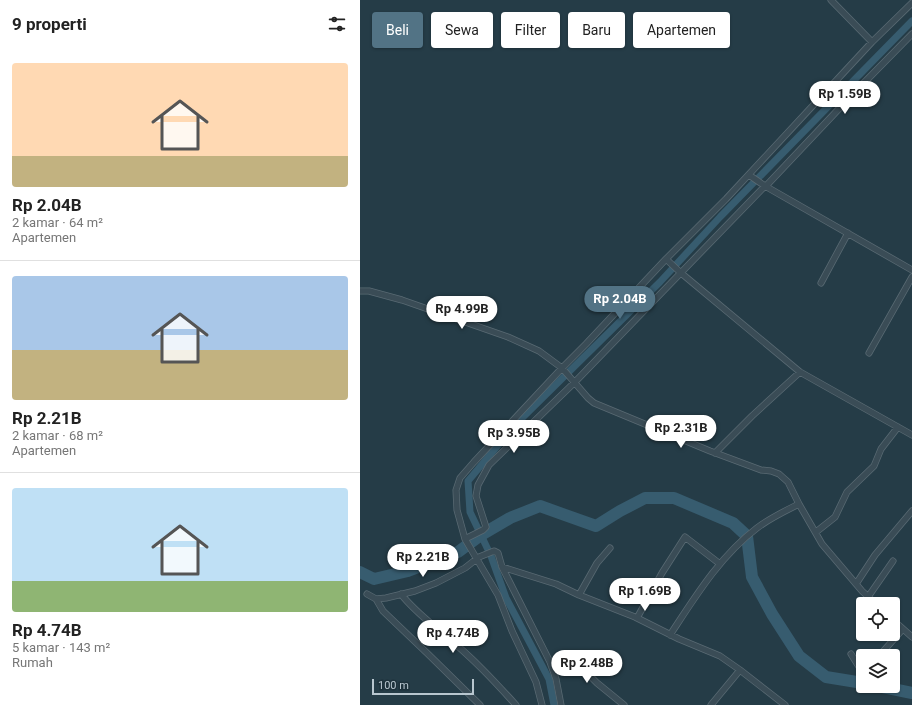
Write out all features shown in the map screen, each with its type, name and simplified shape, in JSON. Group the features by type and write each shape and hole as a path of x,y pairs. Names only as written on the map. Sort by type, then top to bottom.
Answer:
{"street":[{"path":"831,0 872,42"},
{"path":"542,705 536,682 512,631 498,595 466,540 457,510 456,490 460,478 586,344 750,176 872,42 912,3"},
{"path":"466,540 472,535 484,530 486,526 476,496 478,485 489,465 681,272 912,34"},
{"path":"750,176 912,270"},
{"path":"821,283 848,233"},
{"path":"667,260 800,372 912,435"},
{"path":"869,353 912,277"},
{"path":"360,291 369,291 402,300 508,336 539,351 563,369 594,403 715,453 761,470 772,471 779,474 788,482 822,544 868,596 893,561"},
{"path":"715,453 752,416 800,372"},
{"path":"816,532 836,517 847,492 874,466 881,449 898,427"},
{"path":"670,635 720,564 739,544 751,533 780,513 799,504"},
{"path":"856,584 875,555 912,511"},
{"path":"637,618 662,573 686,538 720,564"},
{"path":"579,595 597,563 610,548"},
{"path":"366,594 376,599 401,594 436,583 465,568 476,556 491,550 498,553 502,567 550,662 556,680 561,705"},
{"path":"502,567 556,584 579,595 637,618 670,635 720,656 785,705"},
{"path":"401,594 428,622 448,637 472,659 516,705"},
{"path":"376,599 383,611 480,705"},
{"path":"900,626 912,637"},
{"path":"885,649 903,629"},
{"path":"851,654 856,662"},
{"path":"550,662 568,660 573,661 624,705"},
{"path":"711,705 740,670"}],"waterway":[{"path":"554,705 549,679 506,598 491,556 470,512 468,481 516,424 660,282 720,217 912,21"},
{"path":"360,572 374,579 408,571 458,552 481,535 510,518 540,506 596,526 645,498 674,498 733,523 747,536 752,577 772,614 799,656 826,677 856,682"},
{"path":"900,691 912,693"}]}
